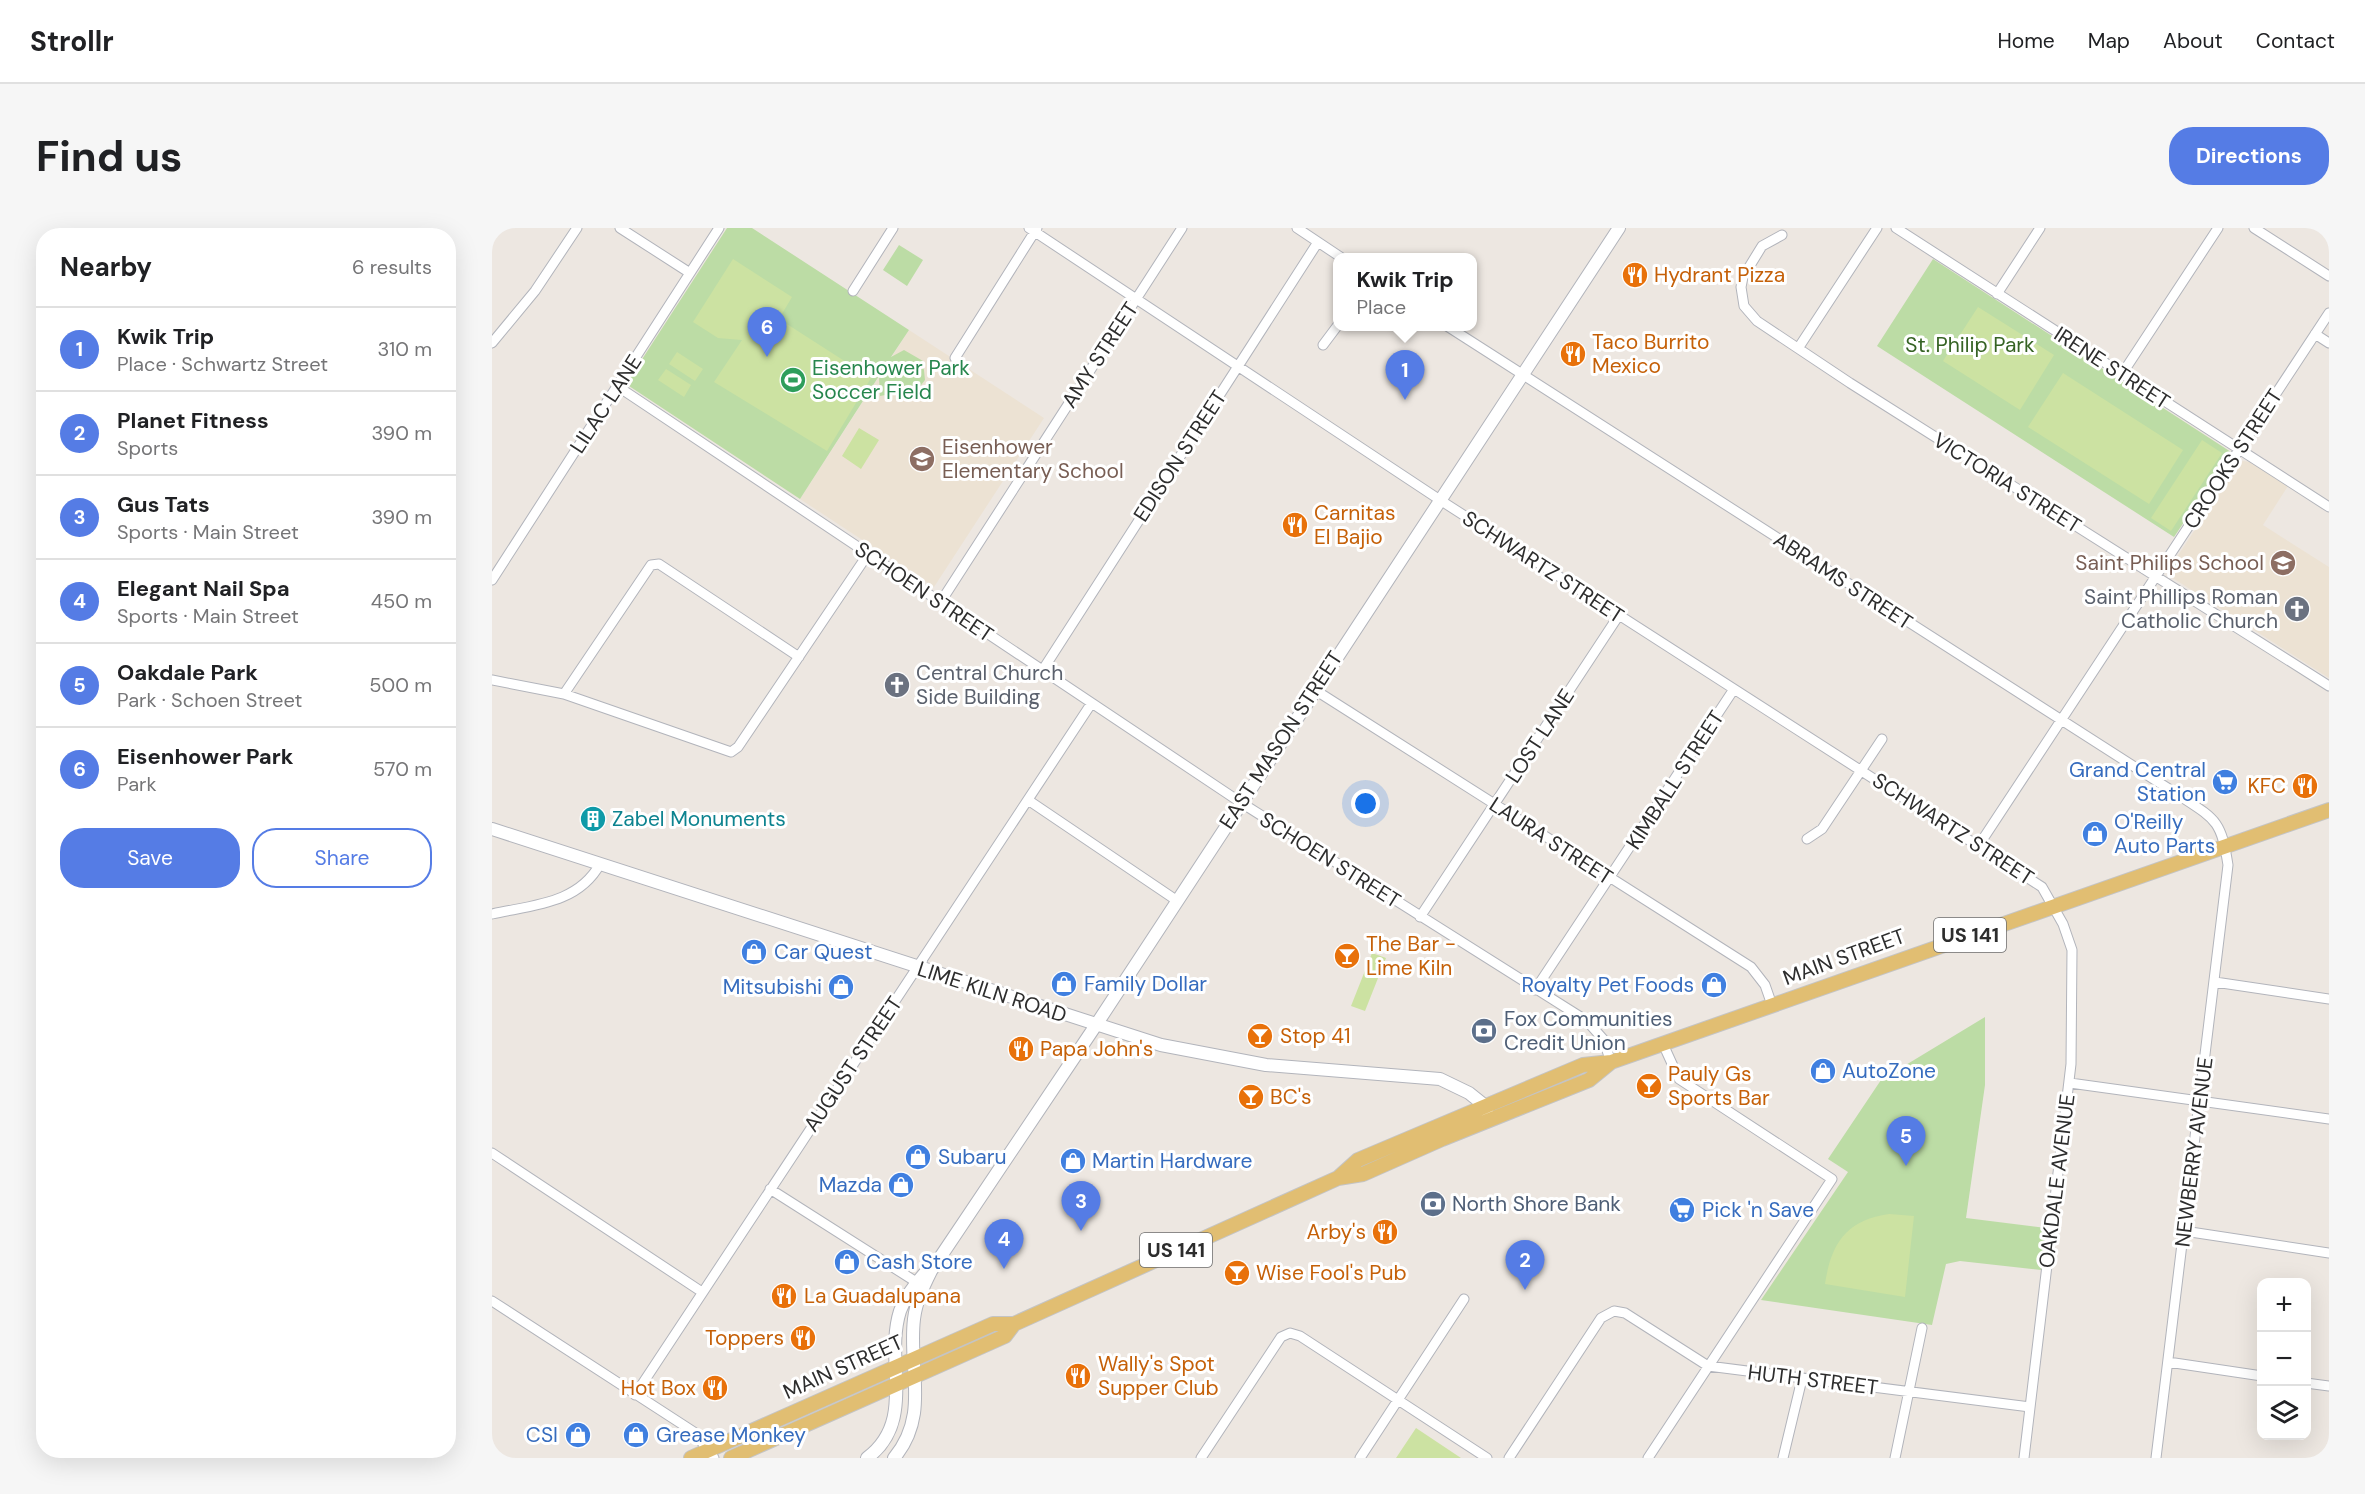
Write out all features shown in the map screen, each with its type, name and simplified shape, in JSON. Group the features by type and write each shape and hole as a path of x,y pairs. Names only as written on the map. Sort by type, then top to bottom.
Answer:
{"main road":[{"name":"EAST MASON STREET","path":"867,1458 881,1446 891,1429 896,1410 900,1311 943,1252 1096,1025 1522,375 1615,229"},
{"name":"MAIN STREET","path":"1338,1178 1355,1161 1583,1065 1611,1062 2329,810"},
{"name":"LIME KILN ROAD","path":"492,829 917,969 1161,1045 1257,1064 1335,1073 1440,1079 1459,1087 1484,1105 1491,1120"},
{"name":"MAIN STREET","path":"690,1458 712,1454 896,1366 993,1324 1014,1324 1338,1178 1363,1174 1589,1080 1611,1062"},
{"name":"EAST MASON STREET","path":"894,1458 904,1446 914,1422 917,1403 914,1321 920,1284"},
{"name":"MAIN STREET","path":"731,1458 1005,1336 1014,1324"}],"street":[{"path":"492,343 536,291 577,228"},
{"path":"620,228 690,273"},
{"name":"LILAC LANE","path":"492,580 719,228"},
{"path":"853,291 893,228"},
{"name":"AMY STREET","path":"940,603 1182,228"},
{"path":"1297,228 1334,253"},
{"path":"1798,347 1877,228"},
{"name":"IRENE STREET","path":"1896,228 2329,507"},
{"path":"1997,294 2040,228"},
{"path":"2122,374 2218,228"},
{"path":"2254,228 2329,276"},
{"path":"955,358 1034,229"},
{"name":"SCHWARTZ STREET","path":"1034,229 1237,368 2037,882 2054,906"},
{"name":"VICTORIA STREET","path":"1782,235 1762,246 1745,271 1742,296 1749,313 1850,383 2329,686"},
{"name":"EDISON STREET","path":"1042,671 1318,242"},
{"name":"CROOKS STREET","path":"1979,845 2329,313"},
{"path":"1323,345 1334,331"},
{"name":"ABRAMS STREET","path":"1453,331 2208,814 2220,828 2225,846"},
{"path":"2315,334 2329,343"},
{"name":"SCHOEN STREET","path":"617,387 1240,802 1587,1021 1597,1030 1611,1062"},
{"path":"492,680 564,694 731,752 738,747 868,554"},
{"path":"564,694 651,565 659,564 799,657"},
{"name":"LOST LANE","path":"1420,917 1620,615"},
{"name":"KIMBALL STREET","path":"1535,990 1734,689"},
{"name":"LAURA STREET","path":"1315,690 1751,967 1765,985 1772,1005"},
{"name":"AUGUST STREET","path":"635,1395 1091,704"},
{"path":"1807,838 1822,829 1882,739"},
{"path":"1028,800 1176,900"},
{"name":"NEWBERRY AVENUE","path":"2156,1458 2215,982 2228,866 2225,846"},
{"path":"492,914 564,898 586,883 600,864"},
{"name":"OAKDALE AVENUE","path":"2024,1458 2070,1083 2072,950 2054,906"},
{"path":"2215,982 2329,999"},
{"path":"1648,1458 1832,1179 1679,1079 1663,1044"},
{"path":"2070,1083 2329,1119"},
{"path":"492,1153 702,1292"},
{"path":"770,1189 920,1284"},
{"path":"2184,1232 2329,1253"},
{"path":"1360,1458 1464,1299"},
{"path":"492,1301 694,1432 712,1454"},
{"name":"HUTH STREET","path":"1509,1458 1601,1318 1611,1311 1625,1313 1708,1366 2030,1407"},
{"path":"1895,1458 1922,1328"},
{"path":"1201,1458 1281,1337 1290,1333 1300,1336 1487,1458"},
{"path":"2168,1362 2257,1375"},
{"path":"1783,1458 1802,1378"},
{"path":"2311,1384 2329,1386"}],"shaded area":[{"name":"Eisenhower Elementary School","path":"909,330 1044,418 934,587 800,499"},
{"path":"2250,462 2288,486 2263,525 2329,567 2329,678 2168,575 2169,569 2239,463"}],"green space":[{"path":"727,228 752,228 909,330 891,357 904,350 923,361 925,380 918,389 880,396 879,376 800,499 626,384"},
{"path":"899,245 923,260 907,286 883,270"},
{"name":"Eisenhower Park Soccer Field","path":"733,259 792,297 779,319 871,378 827,451 714,382 742,340 718,338 693,322"},
{"name":"St. Philip Park","path":"1933,259 2231,452 2174,537 1877,346"},
{"path":"1978,307 2054,355 2020,410 1943,361"},
{"path":"677,352 703,369 695,381 669,364"},
{"path":"666,369 691,385 684,397 658,380"},
{"path":"2063,373 2183,450 2149,504 2028,427"},
{"path":"859,428 879,440 861,469 842,456"},
{"path":"2202,440 2222,453 2171,531 2151,518"},
{"path":"1372,953 1386,958 1365,1011 1351,1006"},
{"path":"1985,1017 1985,1085 1966,1218 2046,1228 2041,1270 1960,1261 1946,1264 1932,1325 1761,1300 1848,1172 1828,1159 1881,1080"},
{"path":"1889,1214 1914,1216 1905,1297 1825,1284 1831,1257 1843,1236 1862,1222"},
{"path":"1416,1428 1461,1458 1396,1458"}],"place":[{"name":"Hydrant Pizza","path":"1635,275"},
{"name":"Taco Burrito Mexico","path":"1573,354"},
{"name":"Eisenhower Park","path":"767,357"},
{"name":"Eisenhower Park Soccer Field","path":"793,380"},
{"name":"Kwik Trip","path":"1405,400"},
{"name":"Eisenhower Elementary School","path":"922,459"},
{"name":"Carnitas El Bajio","path":"1295,525"},
{"name":"Saint Philips School","path":"2283,563"},
{"name":"Saint Phillips Roman Catholic Church","path":"2297,609"},
{"name":"Central Church Side Building","path":"897,685"},
{"name":"Grand Central Station","path":"2225,782"},
{"name":"KFC","path":"2305,786"},
{"name":"Zabel Monuments","path":"593,819"},
{"name":"O'Reilly Auto Parts","path":"2095,834"},
{"name":"Car Quest","path":"754,952"},
{"name":"The Bar - Lime Kiln","path":"1347,956"},
{"name":"Family Dollar","path":"1064,984"},
{"name":"Royalty Pet Foods","path":"1714,985"},
{"name":"Mitsubishi","path":"841,987"},
{"name":"Fox Communities Credit Union","path":"1484,1031"},
{"name":"Stop 41","path":"1260,1036"},
{"name":"Papa John's","path":"1021,1049"},
{"name":"AutoZone","path":"1823,1071"},
{"name":"Pauly Gs Sports Bar","path":"1649,1086"},
{"name":"BC's","path":"1251,1097"},
{"name":"Subaru","path":"918,1157"},
{"name":"Martin Hardware","path":"1073,1161"},
{"name":"Oakdale Park","path":"1906,1166"},
{"name":"Mazda","path":"901,1185"},
{"name":"North Shore Bank","path":"1433,1204"},
{"name":"Pick 'n Save","path":"1682,1210"},
{"name":"Gus Tats","path":"1081,1231"},
{"name":"Arby's","path":"1385,1232"},
{"name":"Cash Store","path":"847,1262"},
{"name":"Elegant Nail Spa","path":"1004,1269"},
{"name":"Wise Fool's Pub","path":"1237,1273"},
{"name":"Planet Fitness","path":"1525,1290"},
{"name":"La Guadalupana","path":"784,1296"},
{"name":"Toppers","path":"803,1338"},
{"name":"Wally's Spot Supper Club","path":"1078,1376"},
{"name":"Hot Box","path":"715,1388"},
{"name":"CSI","path":"578,1435"},
{"name":"Grease Monkey","path":"636,1435"}]}
